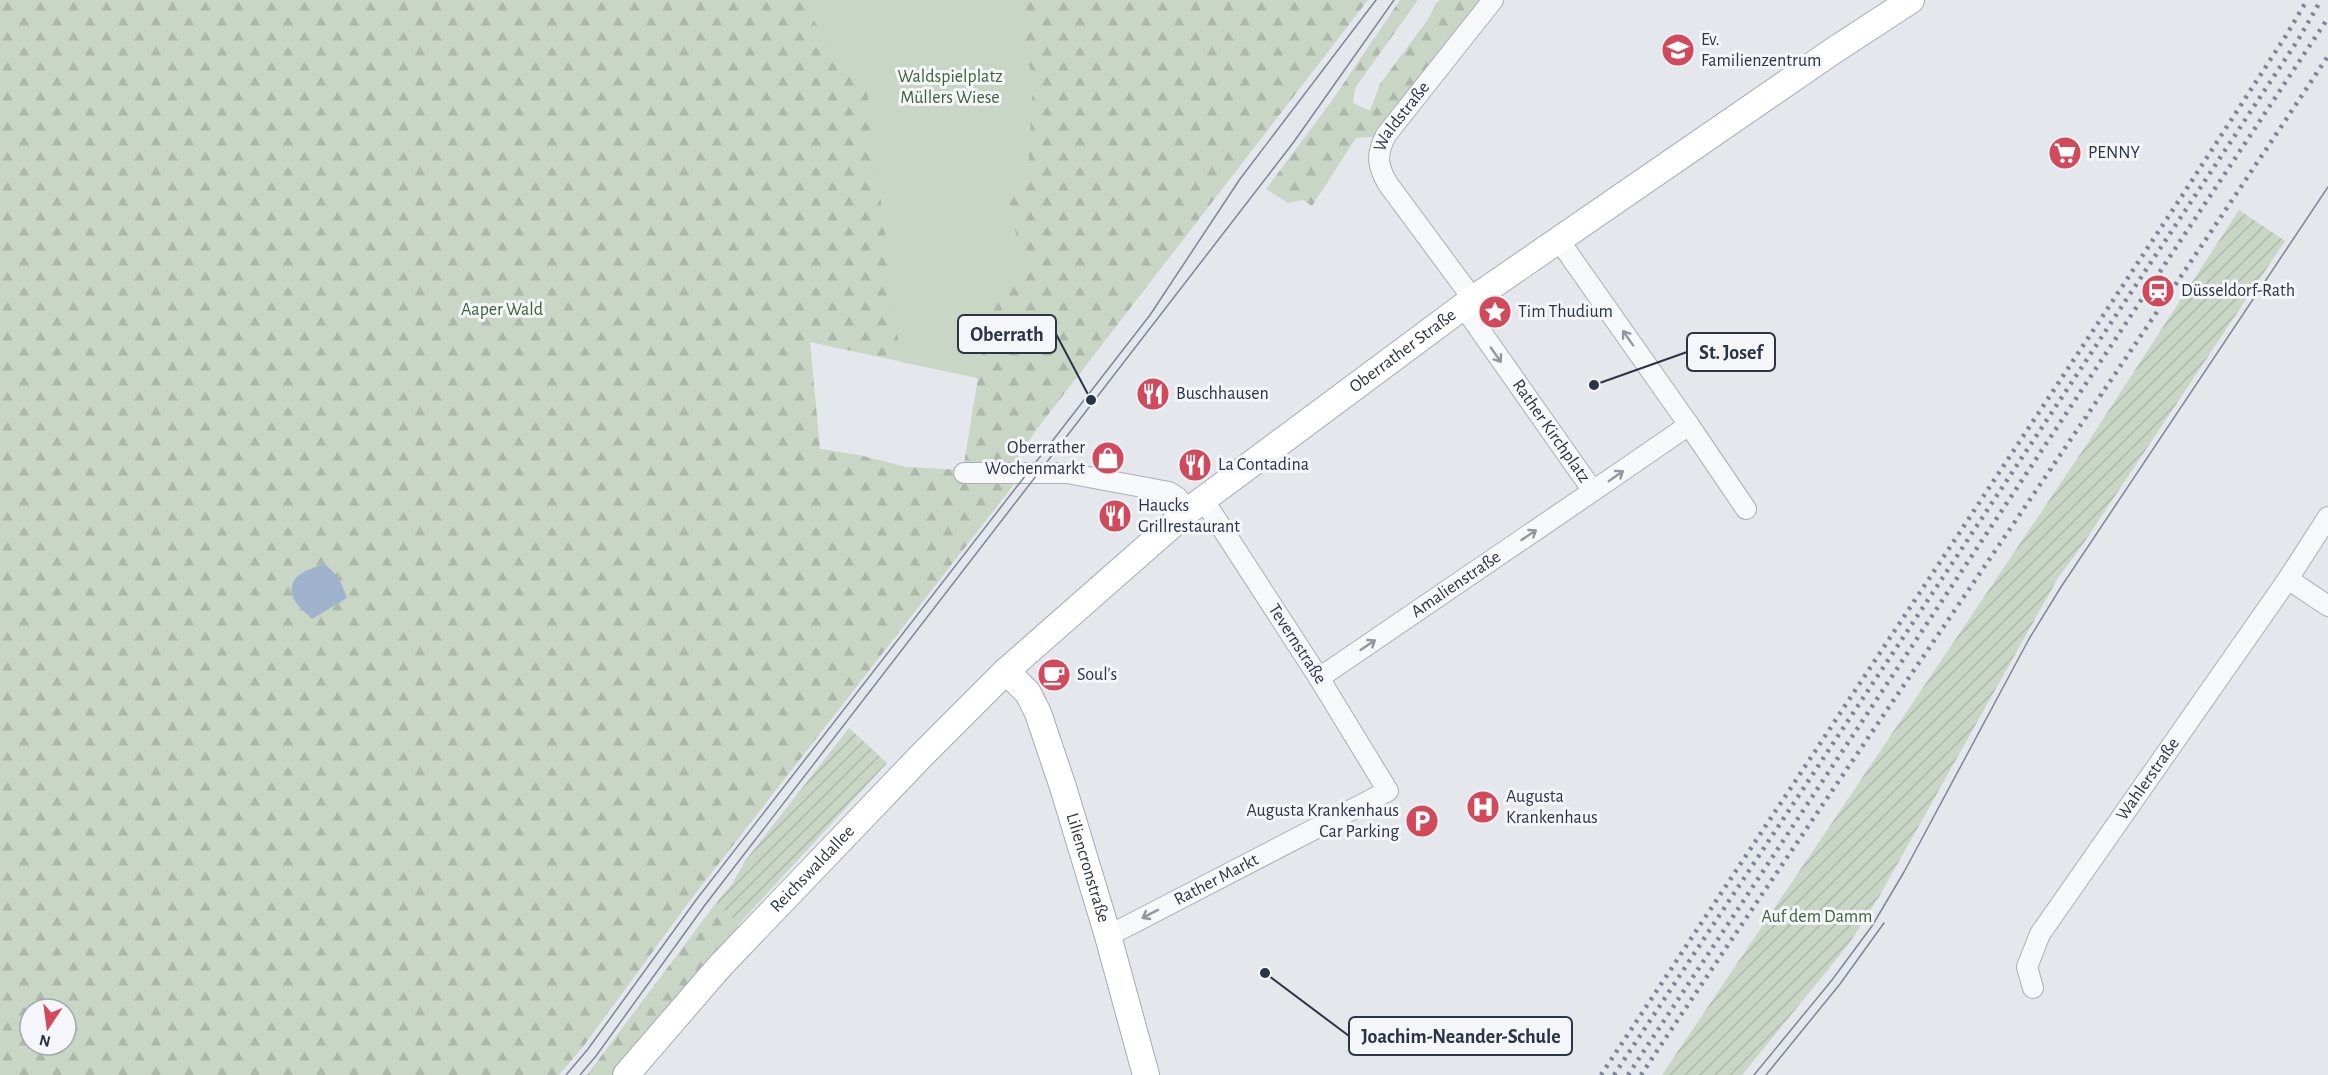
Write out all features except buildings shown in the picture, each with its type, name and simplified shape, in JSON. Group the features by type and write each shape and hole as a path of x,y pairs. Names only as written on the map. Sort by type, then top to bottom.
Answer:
{"main road":[{"name":"Oberrather Straße","path":"1006,671 1196,505 1468,303 1558,239 1911,0"},
{"name":"Liliencronstraße","path":"1006,671 1028,693 1038,713 1108,936 1146,1075"},
{"name":"Reichswaldallee","path":"626,1075 720,966 922,755 1006,671"}],"street":[{"name":"Waldstraße","path":"1468,303 1382,175 1378,160 1380,147 1386,135 1493,0"},
{"path":"1558,239 1746,509"},
{"name":"Rather Kirchplatz","path":"1468,303 1593,491 1689,425"},
{"name":"Tevernstraße","path":"964,473 1066,473 1169,492 1196,505 1320,678 1388,791"},
{"name":"Amalienstraße","path":"1320,678 1593,491"},
{"name":"Wahlerstraße","path":"2033,988 2026,967 2040,934 2288,579 2328,518"},
{"path":"2288,579 2328,606"},
{"name":"Rather Markt","path":"1108,936 1388,791"}],"green space":[{"name":"Aaper Wald","path":"0,0 1368,0 1037,429 1019,455 1012,477 1019,478 692,898 583,1047 559,1075 0,1075","holes":["810,342 978,378 963,470 906,467 859,455 820,449"]},
{"name":"Waldspielplatz Müllers Wiese","path":"814,0 1012,0 1033,80 1028,174 1007,191 1025,277 1004,291 990,317 978,378 901,362 867,90 810,16"},
{"path":"1400,0 1418,0 1355,88 1353,103 1370,111 1380,84 1429,18 1436,3 1440,0 1490,0 1383,136 1356,138 1312,206 1303,200 1288,203 1266,189 1331,102"},
{"name":"Auf dem Damm","path":"2239,210 2285,241 2058,578 1880,895 1848,945 1742,1075 1662,1075 2083,450"},
{"path":"849,728 887,763 739,924 716,903 732,884 745,861"},
{"path":"716,903 739,924 737,931 612,1075 587,1075"}],"water":[{"path":"325,564 339,578 347,598 312,619 294,600 293,583 300,574"}],"tram line":[{"path":"566,1075 588,1049 696,900 1150,315 1240,179 1376,0"},
{"path":"580,1075 705,905 1293,143 1394,0"},
{"path":"1754,1075 1832,980 1872,926 1904,872 2029,639 2061,587 2328,187"},
{"path":"1766,1075 1840,984 1884,923"}],"railway":[{"path":"1601,1075 2178,202 2307,0"},
{"path":"1614,1075 2298,40 2321,0"},
{"path":"1628,1075 2328,18"},
{"path":"1641,1075 2328,56"}],"place":[{"name":"Ev. Familienzentrum","path":"1678,50"},
{"name":"PENNY","path":"2065,153"},
{"name":"Düsseldorf-Rath","path":"2158,291"},
{"name":"Tim Thudium","path":"1495,312"},
{"name":"St. Josef","path":"1594,385"},
{"name":"Buschhausen","path":"1153,394"},
{"name":"Oberrath","path":"1091,400"},
{"name":"Oberrather Wochenmarkt","path":"1108,458"},
{"name":"La Contadina","path":"1195,465"},
{"name":"Haucks Grillrestaurant","path":"1115,516"},
{"name":"Soul's","path":"1054,675"},
{"name":"Augusta Krankenhaus","path":"1483,807"},
{"name":"Augusta Krankenhaus Car Parking","path":"1422,821"},
{"name":"Joachim-Neander-Schule","path":"1265,973"}]}
